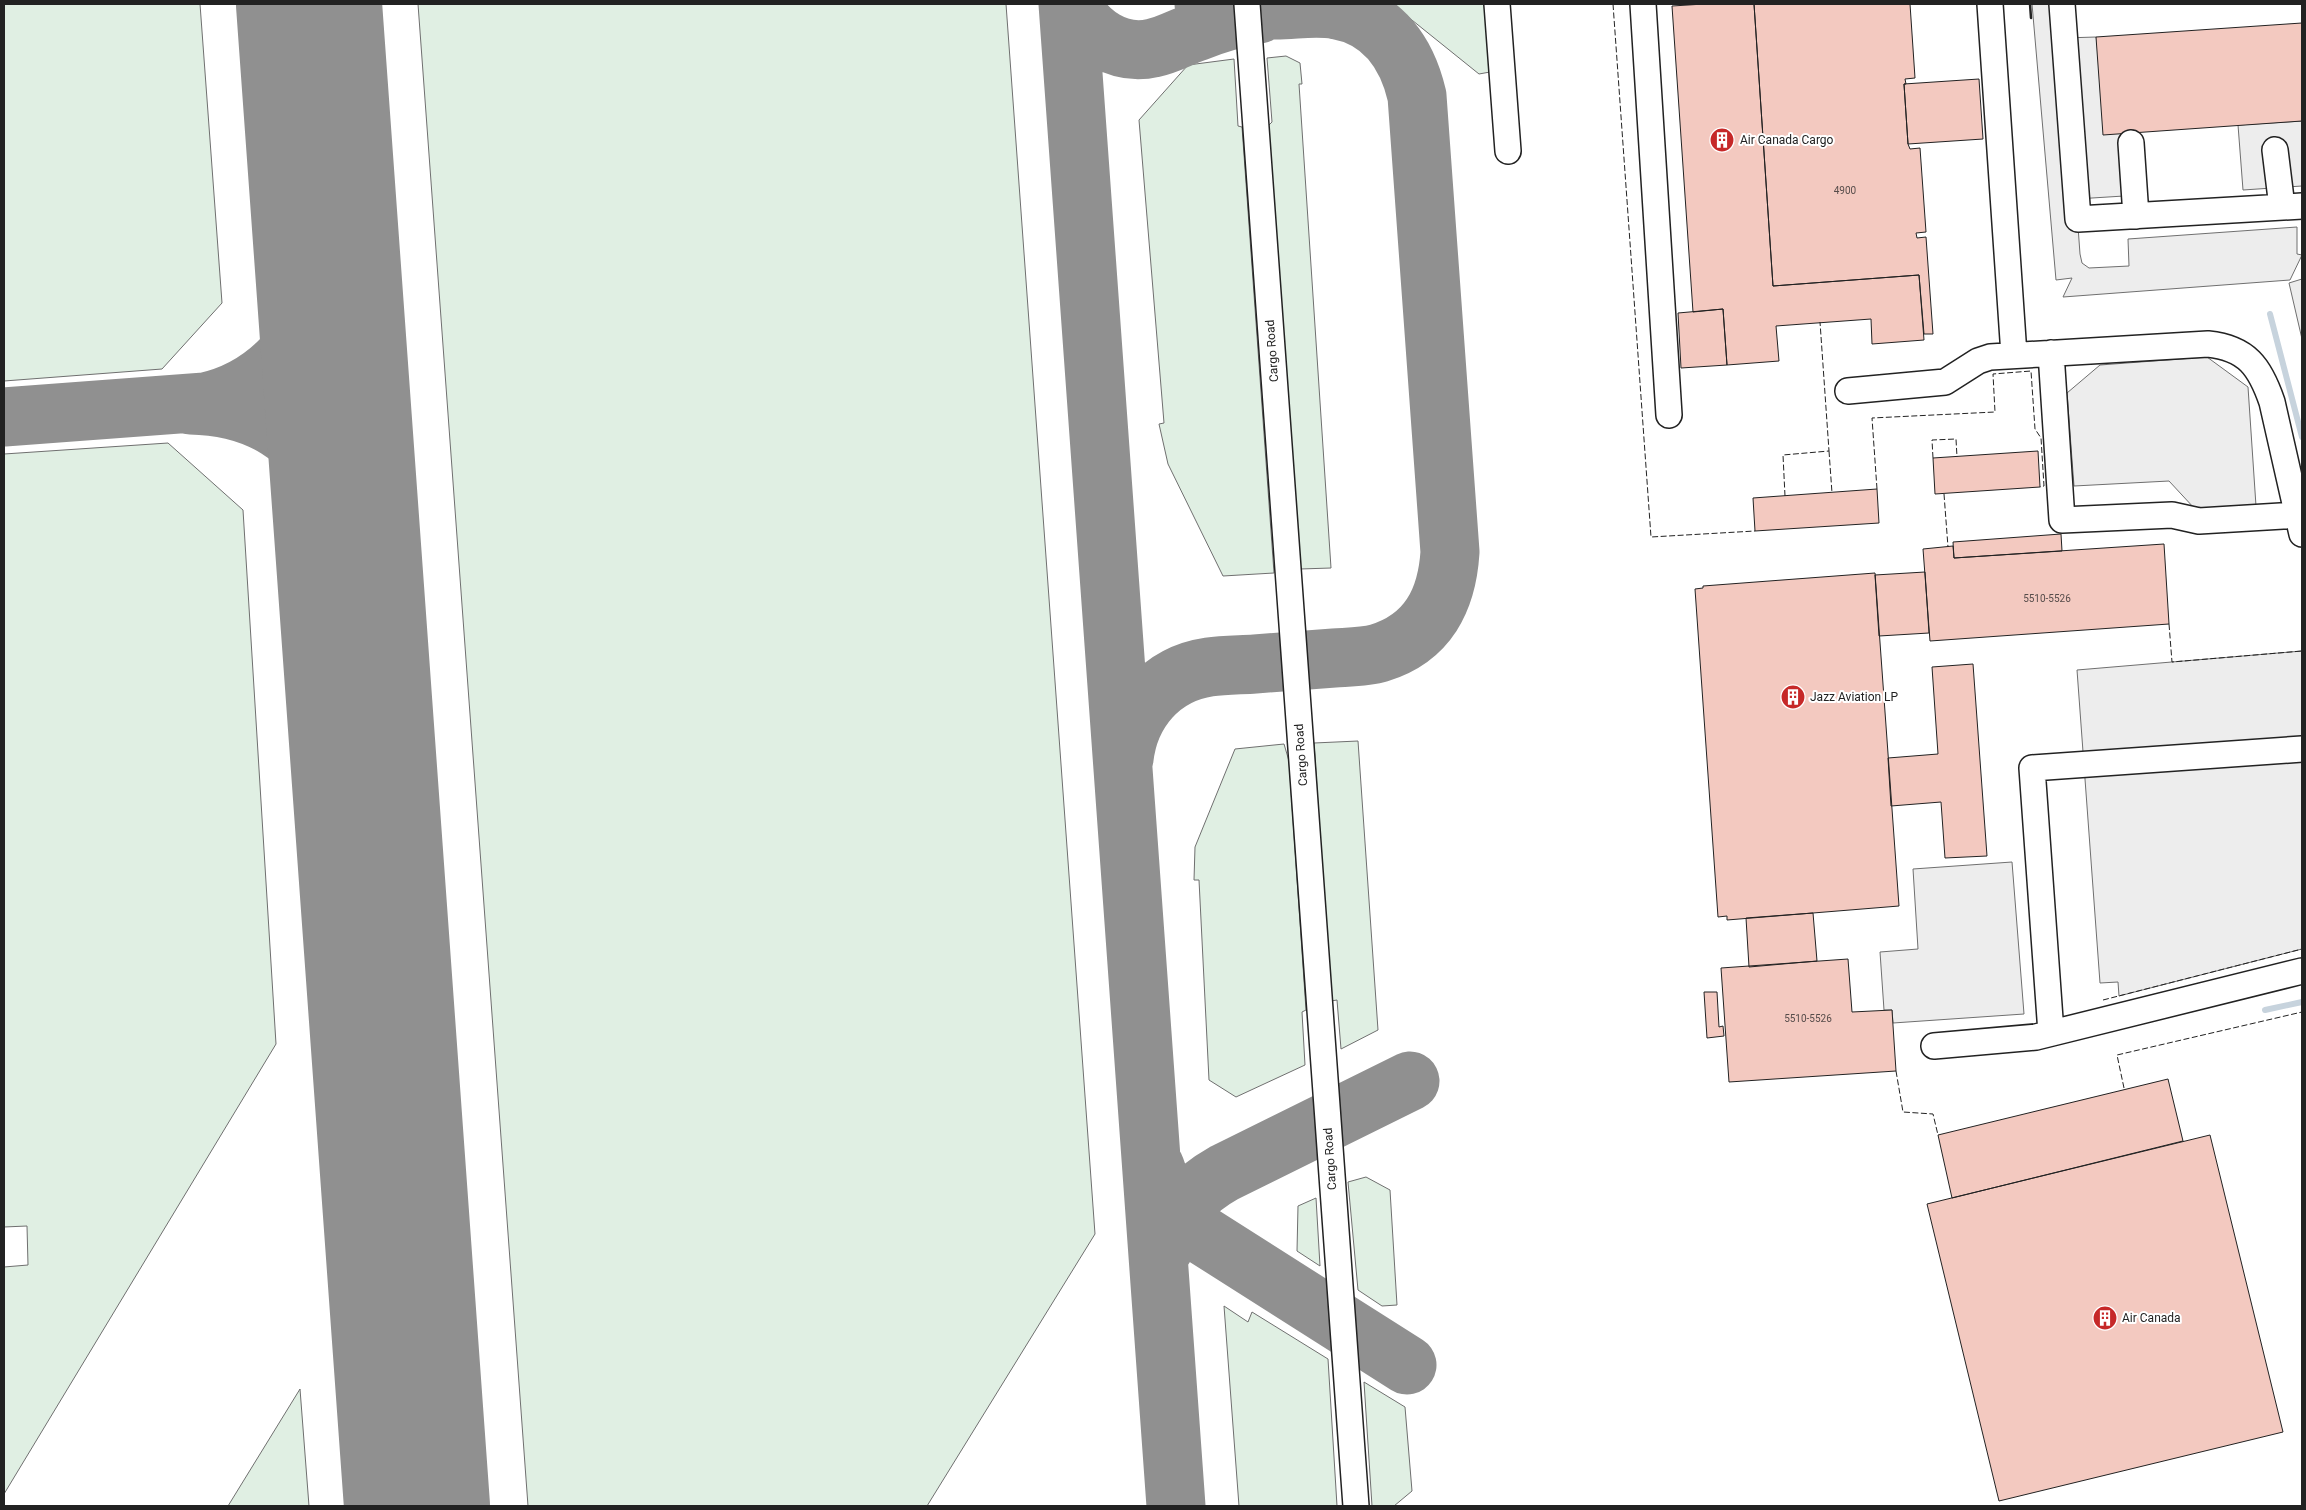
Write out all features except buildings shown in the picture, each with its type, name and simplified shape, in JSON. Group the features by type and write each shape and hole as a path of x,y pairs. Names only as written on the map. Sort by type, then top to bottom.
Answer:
{"lane":[{"name":"Cargo Road","path":"1247,4 1356,1506"},
{"path":"1497,4 1508,151"},
{"path":"1643,4 1669,415"},
{"path":"1990,4 2014,355"},
{"path":"2062,4 2078,219 2292,207 2276,150"},
{"path":"2131,144 2136,216"},
{"path":"1848,391 1945,382 1984,358 2014,355 2208,344 2221,345 2242,354 2259,371 2272,402 2300,525 2199,521 2172,515 2062,520 2051,353"},
{"path":"2051,1033 2032,768 2302,749"},
{"path":"1934,1046 2019,1040 2302,971"}],"green space":[{"path":"4,4 200,4 222,303 162,369 4,381"},
{"path":"418,4 1006,4 1095,1234 927,1506 528,1506"},
{"path":"1392,4 1485,4 1490,72 1479,74"},
{"path":"1286,56 1300,63 1302,84 1299,84 1331,568 1300,569 1268,126 1272,122 1267,58"},
{"path":"1234,59 1238,126 1242,127 1274,573 1223,576 1168,464 1159,424 1164,423 1139,120 1188,65"},
{"path":"168,443 243,510 276,1044 4,1494 4,1267 28,1265 27,1226 4,1227 4,454"},
{"path":"1358,741 1378,1030 1341,1049 1337,1000 1331,1001 1314,743"},
{"path":"1284,744 1289,761 1306,1010 1302,1012 1305,1065 1236,1097 1209,1080 1199,880 1194,880 1195,847 1235,749"},
{"path":"1366,1177 1390,1190 1397,1305 1382,1306 1358,1290 1348,1182"},
{"path":"1316,1198 1320,1266 1297,1251 1298,1206"},
{"path":"1224,1306 1248,1322 1252,1312 1328,1359 1337,1506 1239,1506"},
{"path":"1364,1382 1405,1407 1412,1491 1394,1506 1372,1506"},
{"path":"300,1389 309,1506 228,1506"}],"shaded area":[{"path":"2032,4 2062,4 2064,38 2096,37 2121,133 2124,196 2076,199 2082,263 2089,268 2129,266 2128,239 2297,227 2297,254 2302,255 2290,280 2063,297 2072,278 2056,280"},
{"path":"2302,121 2302,186 2243,190 2238,125"},
{"path":"2302,279 2302,339 2289,283"},
{"path":"2207,357 2248,387 2256,506 2195,509 2169,481 2074,486 2067,393 2100,365"},
{"path":"2302,651 2302,949 2119,996 2118,982 2100,983 2077,670"},
{"path":"2012,862 2024,1014 1893,1023 1892,1010 1884,1010 1880,952 1918,949 1913,869"}],"waterway":[{"path":"2270,314 2302,437"},
{"path":"2265,1010 2302,1002"}],"taxiway":[{"path":"1068,4 1176,1506"},
{"path":"1071,4 1086,25 1105,40 1116,46 1140,50 1159,47 1219,24 1259,14"},
{"path":"1124,759 1127,742 1133,726 1140,711 1150,698 1162,687 1192,671 1220,666 1357,657 1379,653 1410,638 1432,615 1439,601 1445,586 1450,552 1417,96 1407,66 1399,52 1380,29 1353,14 1322,8 1258,10 1204,4"},
{"path":"4,417 205,402 227,396 265,374 282,359 296,342 316,302 322,270 323,200"},
{"path":"190,405 236,411 257,418 277,428 295,441 310,457 323,477 333,499 351,584"},
{"path":"1164,1248 1179,1213 1194,1195 1213,1180 1410,1081"},
{"path":"1155,1167 1171,1202 1196,1231 1407,1365"}],"runway":[{"path":"309,4 417,1506"}],"fence":[{"path":"1613,4 1651,537 1755,531"},
{"path":"1785,496 1783,455 1829,451 1820,322"},
{"path":"1877,489 1872,418 1995,412 1993,374 2031,371 2035,429 2041,438 2044,486 2040,487"},
{"path":"1933,458 1932,440 1956,439 1957,457"},
{"path":"1829,451 1832,493"},
{"path":"1944,494 1948,547"},
{"path":"2169,624 2172,662 2302,651"},
{"path":"2103,1000 2302,949"},
{"path":"2124,1088 2117,1055 2302,1012"},
{"path":"1896,1071 1903,1112 1933,1114 1938,1135"}],"wall":[{"path":"2030,4 2031,18"}],"place":[{"name":"Air Canada Cargo","path":"1722,140"},
{"name":"Jazz Aviation LP","path":"1793,697"},
{"name":"Air Canada","path":"2105,1318"}]}
